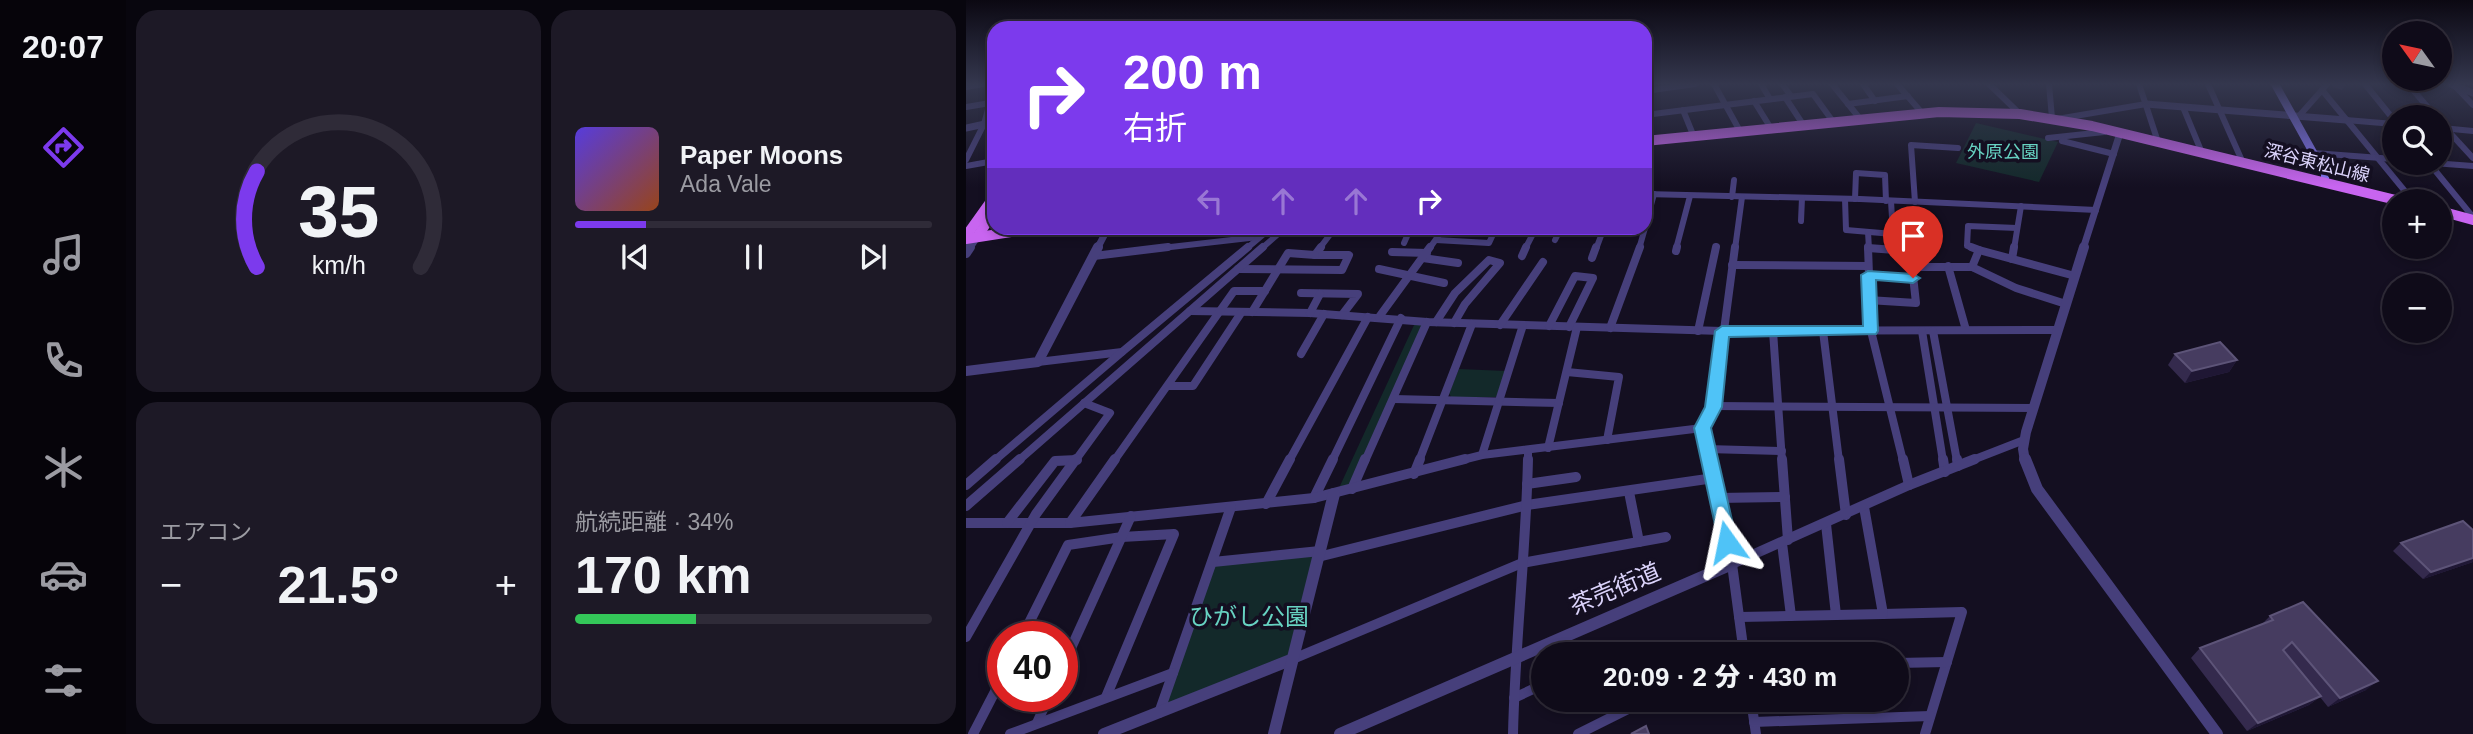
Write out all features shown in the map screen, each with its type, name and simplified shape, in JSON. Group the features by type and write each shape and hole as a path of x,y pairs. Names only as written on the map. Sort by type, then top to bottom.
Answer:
{"main road":[{"name":"深谷東松山線","path":"1652,140 1879,118"},
{"name":"深谷東松山線","path":"2055,118 2382,197"},
{"path":"2297,118 2325,174 2325,183"},
{"path":"970,237 987,209"},
{"path":"2452,214 2473,218"},
{"path":"970,237 987,219"}],"street":[{"path":"966,160 986,118"},
{"path":"1686,118 1694,137"},
{"path":"1733,118 1741,132"},
{"path":"1765,118 1772,130"},
{"path":"1800,118 1804,126"},
{"path":"1831,118 1834,123"},
{"path":"2151,118 2158,142"},
{"path":"2188,118 2203,153"},
{"path":"2224,118 2243,163"},
{"path":"2324,118 2382,122"},
{"path":"2346,120 2403,189"},
{"path":"966,128 987,123"},
{"path":"2452,129 2473,131"},
{"path":"2048,138 2087,132 2120,133 2033,408 2024,440 2023,461 2037,489 2217,734"},
{"path":"2452,138 2473,158"},
{"path":"2062,141 2114,154"},
{"path":"1915,202 1911,145 1958,148"},
{"path":"2314,153 2382,158"},
{"path":"966,166 987,162"},
{"path":"2452,164 2473,166"},
{"path":"1845,199 1846,230 1893,234 1885,174 1856,173 1855,199"},
{"path":"2440,175 2473,218"},
{"path":"1732,197 1734,180"},
{"path":"1652,201 1654,194 1855,199 2096,210"},
{"path":"1676,251 1690,196"},
{"path":"1741,642 1732,564 1702,428 1714,407 1722,331 1742,197"},
{"path":"1801,221 1802,198"},
{"path":"2012,259 2021,206"},
{"path":"2017,228 1968,226 1967,246 2075,276"},
{"path":"1868,232 1871,331 1909,485"},
{"path":"1038,362 1104,235"},
{"path":"966,485 1262,235"},
{"path":"966,506 1276,235"},
{"path":"1315,255 1330,235"},
{"path":"1404,243 1408,235"},
{"path":"1379,317 1439,235"},
{"path":"1445,235 1489,243 1493,235"},
{"path":"1522,256 1532,235"},
{"path":"1555,240 1558,235"},
{"path":"1592,258 1601,235"},
{"path":"1610,328 1633,271 1643,235"},
{"path":"966,253 970,237"},
{"path":"1094,256 1260,237"},
{"path":"1698,331 1716,247"},
{"path":"1868,248 1909,251 1916,303 1868,300"},
{"path":"1972,267 1979,250"},
{"path":"1392,252 1458,263"},
{"path":"1238,269 1278,270 1342,270 1349,256 1288,253 1278,270 1265,290 1252,312"},
{"path":"1714,259 1732,263 1868,265"},
{"path":"1352,489 1432,322 1455,293 1489,260 1500,263 1465,304 1454,323"},
{"path":"1500,325 1543,262"},
{"path":"1912,267 1972,267 2016,288 2066,304"},
{"path":"1948,267 1966,330"},
{"path":"1379,269 1444,283"},
{"path":"1868,275 1913,278"},
{"path":"1548,448 1567,372 1573,327 1593,278 1575,276 1549,326"},
{"path":"1070,523 1234,291 1265,290"},
{"path":"1301,293 1358,294 1342,315"},
{"path":"1310,313 1320,294"},
{"path":"1190,311 1310,313 1472,324 1698,331 2057,330"},
{"path":"1168,386 1193,386 1241,313"},
{"path":"1301,354 1324,314"},
{"path":"1266,504 1368,317"},
{"path":"1314,498 1401,318"},
{"path":"1414,474 1472,324"},
{"path":"1482,456 1523,326"},
{"path":"1773,331 1791,616"},
{"path":"1823,331 1846,515"},
{"path":"1922,331 1945,472"},
{"path":"1933,331 1958,466"},
{"path":"966,371 1122,352"},
{"path":"1567,372 1619,377 1607,440"},
{"path":"1394,399 1559,403"},
{"path":"966,637 1032,522 1110,413 1084,403"},
{"path":"1714,407 2033,408"},
{"path":"966,523 1070,523 1314,498 1482,456 1702,428"},
{"name":"茶売街道","path":"1340,734 1515,656 1785,542 1909,485 2024,440"},
{"path":"1707,449 1782,450"},
{"path":"1513,734 1515,656 1527,505 1528,450"},
{"path":"1007,523 1055,461 1077,460"},
{"path":"1527,484 1576,477"},
{"path":"1213,562 1319,554 1527,505 1714,478"},
{"path":"1629,492 1639,542"},
{"path":"1274,734 1335,494"},
{"path":"1718,498 1785,497"},
{"path":"1159,713 1231,507"},
{"path":"1864,507 1884,614"},
{"path":"1078,633 1131,516"},
{"path":"1826,524 1836,615"},
{"path":"1030,621 1068,545 1122,537 1174,534 1106,697"},
{"path":"1104,734 1293,659 1522,563 1666,537"},
{"path":"1739,617 1962,612 1925,734"},
{"path":"1909,663 1947,662"},
{"path":"1010,734 1173,673"},
{"path":"1514,698 1531,690"},
{"path":"973,734 987,707"},
{"path":"1037,723 1042,712"},
{"path":"1578,734 1621,712"},
{"path":"1755,728 1930,716"}],"green space":[{"name":"外原公園","path":"1976,123 2058,142 2039,182 1956,163"},
{"path":"1415,323 1424,324 1352,485 1339,488"},
{"path":"1459,369 1506,371 1498,397 1451,397 1449,393"},
{"name":"ひがし公園","path":"1320,551 1293,659 1159,713 1213,562"}],"building":[{"path":"2220,342 2237,360 2192,371 2175,354"},
{"path":"2463,521 2473,530 2473,558 2431,572 2401,543"},
{"path":"2303,602 2378,681 2340,698 2292,642 2283,650 2321,696 2258,723 2200,648 2273,620 2270,616"},
{"path":"1646,726 1649,734 1631,734"}],"route":[{"path":"1727,542 1702,428 1714,407 1722,331 1871,331 1868,275 1913,278"}]}
